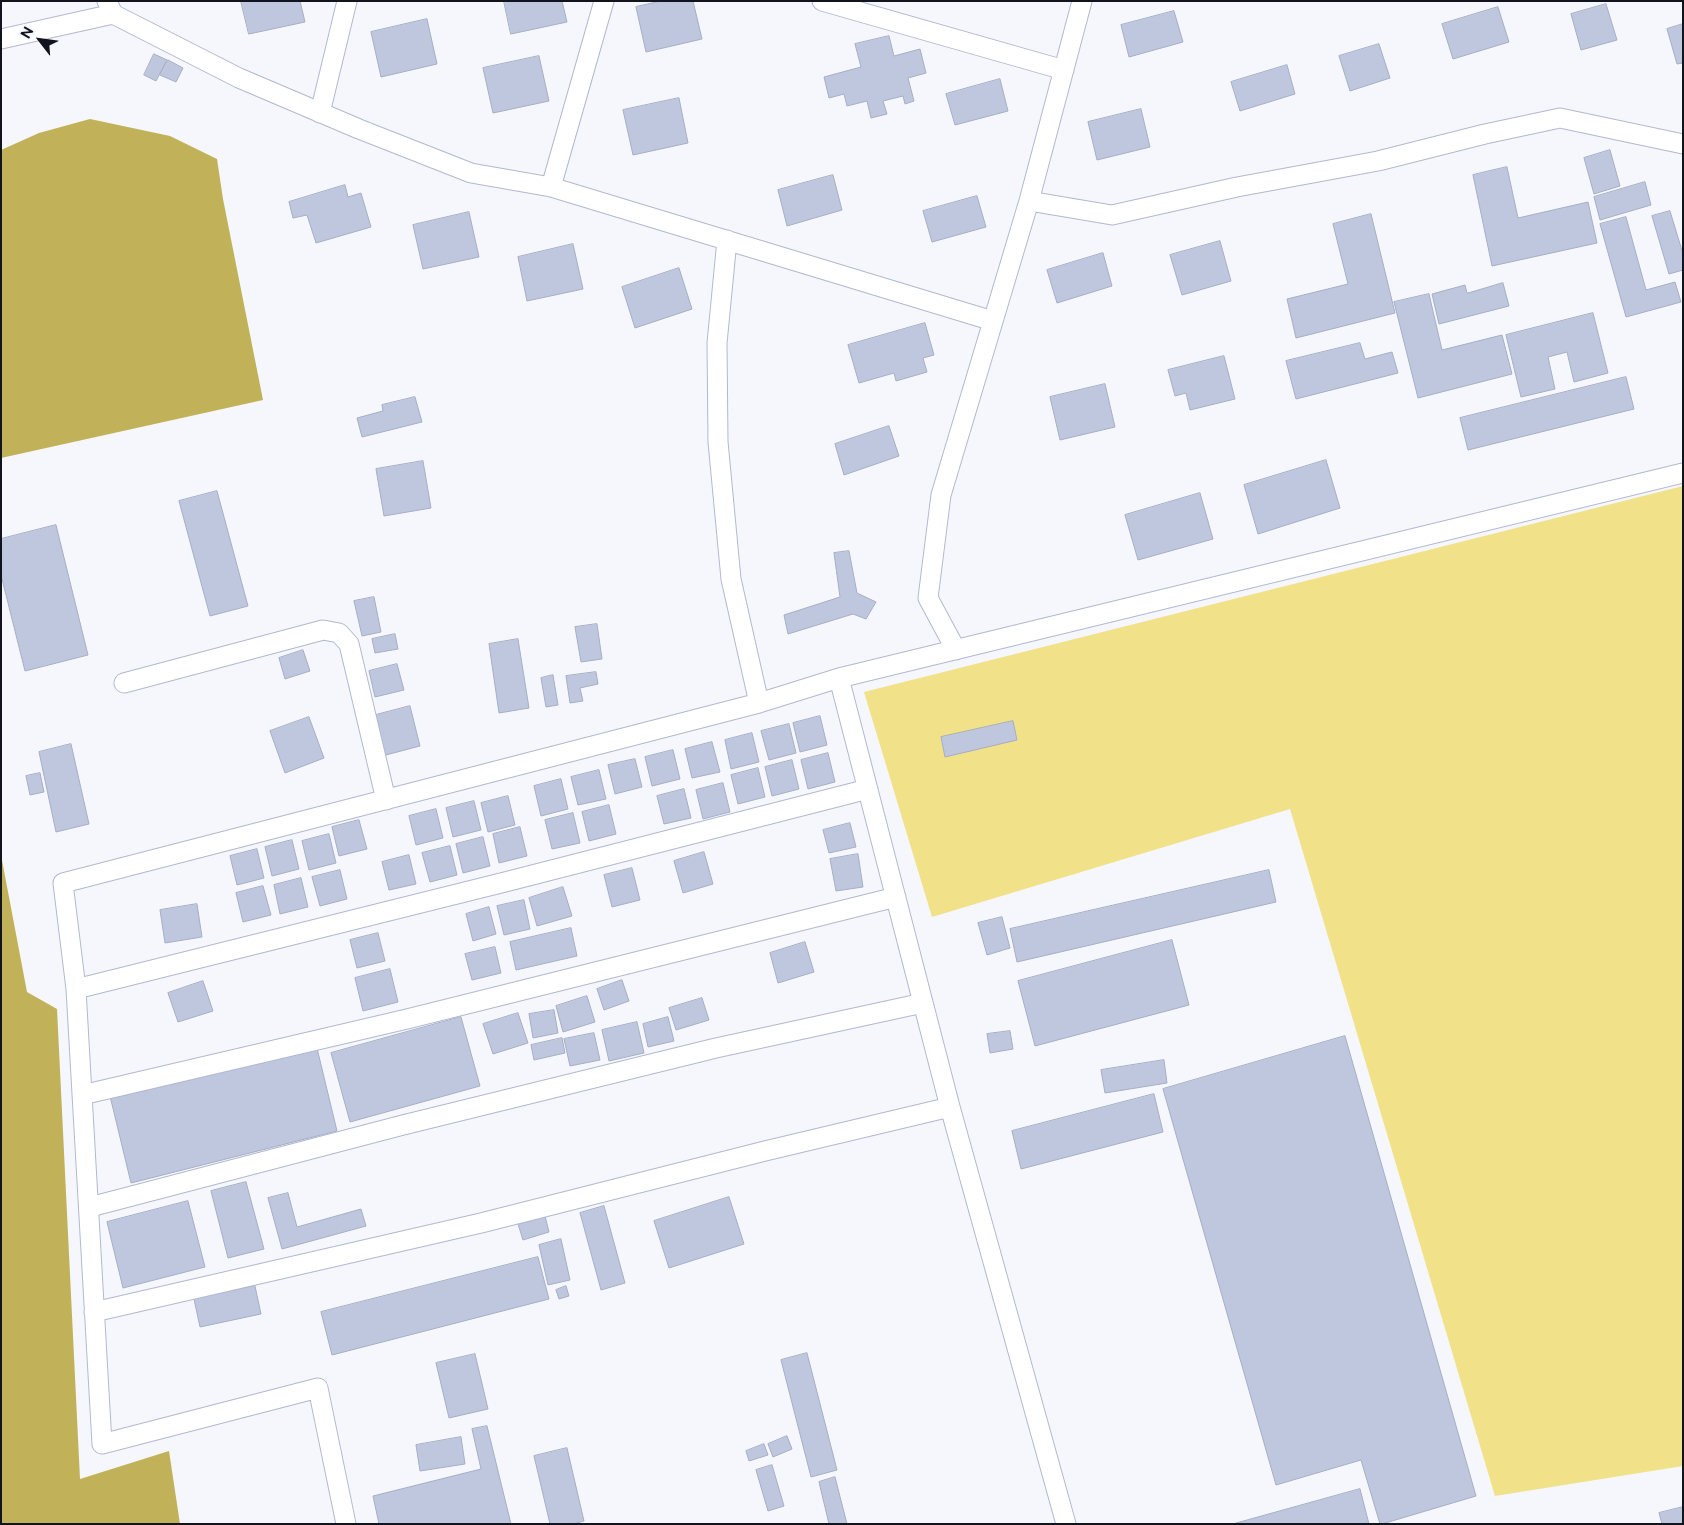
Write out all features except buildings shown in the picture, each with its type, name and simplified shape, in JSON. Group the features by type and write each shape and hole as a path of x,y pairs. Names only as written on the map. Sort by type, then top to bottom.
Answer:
{"street":[{"path":"320,112 347,1"},
{"path":"551,187 604,1"},
{"path":"822,1 1064,70"},
{"path":"956,650 928,598 941,495 1029,201 1082,1"},
{"path":"1,40 110,8 239,78 471,173 551,187 993,321"},
{"path":"1029,201 1112,214 1237,187 1378,161 1485,134 1560,118 1683,144"},
{"path":"727,240 717,344 718,442 731,579 759,703"},
{"path":"346,1524 318,1388 102,1444 90,1207 76,989 63,883 759,703 839,678 1683,473"},
{"path":"124,683 323,630 339,633 349,644 386,800"},
{"path":"839,678 950,1107 1066,1524"},
{"path":"76,989 868,789"},
{"path":"82,1095 407,1019 896,897"},
{"path":"90,1207 403,1125 697,1053 923,1003"},
{"path":"94,1312 481,1223 765,1151 950,1107"}],"shaded area":[{"path":"90,119 170,136 217,159 223,199 263,400 1,458 1,150 39,133"},
{"path":"1683,486 1683,1466 1495,1496 1290,809 932,917 864,692"},
{"path":"1,855 27,992 57,1009 80,1479 169,1451 180,1524 1,1524"}]}
